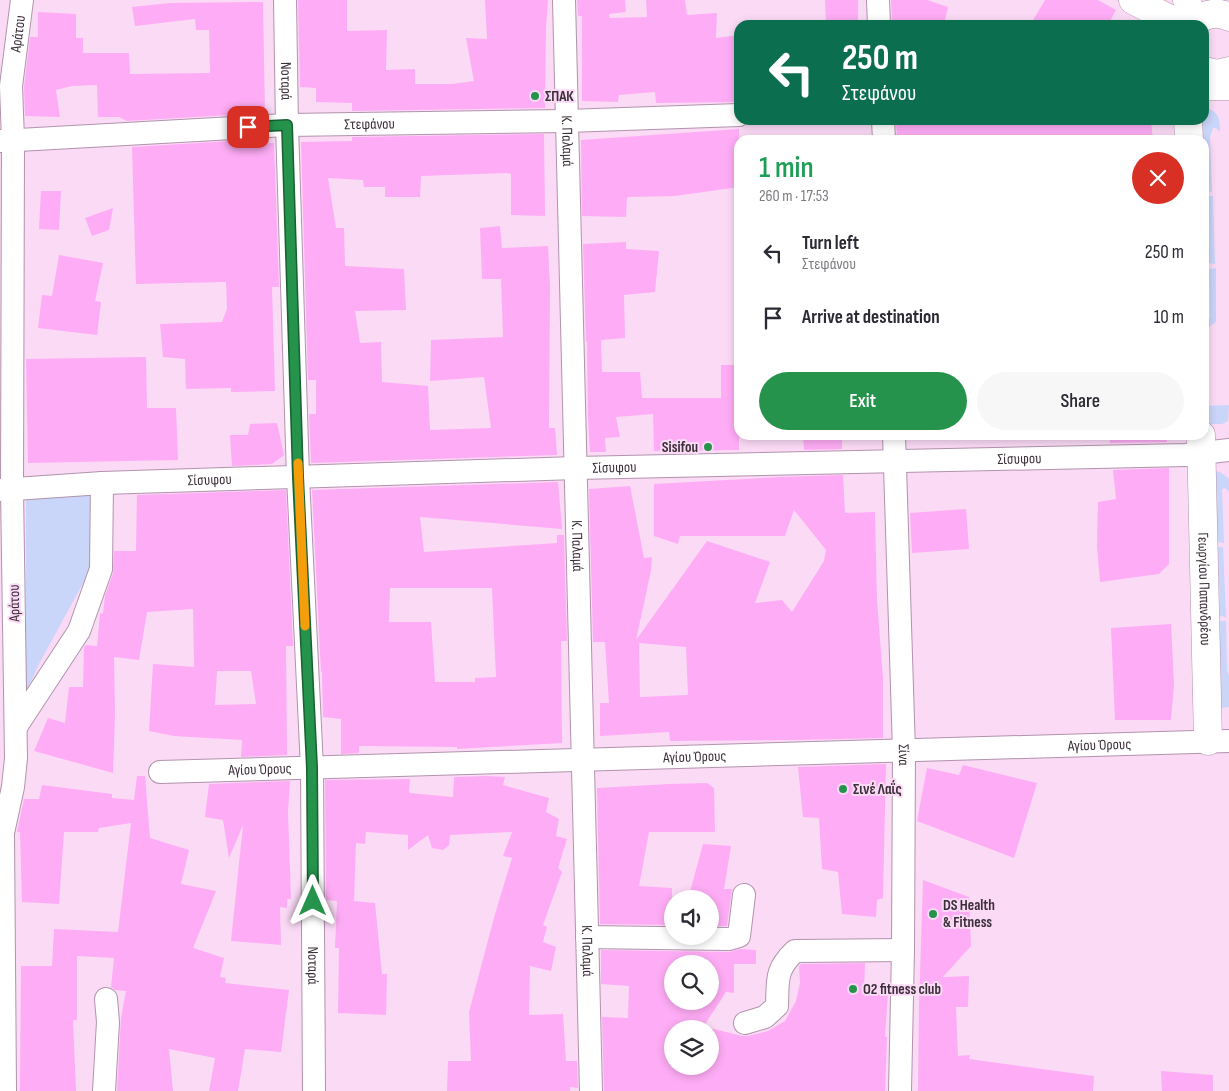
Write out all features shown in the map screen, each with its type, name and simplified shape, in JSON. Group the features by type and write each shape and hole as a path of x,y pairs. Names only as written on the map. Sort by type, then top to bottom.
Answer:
{"street":[{"name":"Αράτου","path":"5,1091 2,985 3,833 15,771 16,727 6,490 6,140 22,0"},
{"name":"Νοταρά","path":"285,0 298,477 312,768 314,1091"},
{"name":"Κ. Παλαμά","path":"564,0 591,1091"},
{"path":"878,0 880,20"},
{"path":"1133,0 1188,18 1200,18 1208,14 1229,17"},
{"path":"1228,0 1229,9"},
{"path":"1209,84 1223,77"},
{"name":"Στεφάνου","path":"6,140 287,125 567,122 734,115"},
{"name":"Σίνα","path":"894,440 904,751 900,1083"},
{"name":"Σίσυφου","path":"6,490 102,483 576,468 894,461 1201,444 1229,450"},
{"name":"Γεωργίου Παπανδρέου","path":"1201,444 1218,741"},
{"path":"16,727 79,631 98,578 101,569 102,483"},
{"name":"Αγίου Όρους","path":"160,772 1218,741"},
{"path":"587,937 729,939 739,936 744,895"},
{"path":"746,1023 765,1017 777,1006 778,976 784,961 794,950 903,950"},
{"path":"104,1091 108,1022 106,1000"}],"shaded area":[{"path":"1210,109 1216,113 1220,123 1220,132 1213,128 1210,137 1212,192 1209,192 1209,135 1198,135 1194,125 1209,125"},
{"path":"1209,196 1213,196 1215,264 1209,263"},
{"path":"1216,268 1216,322 1209,327 1210,318 1209,269"},
{"path":"1229,405 1228,421 1222,424 1211,424 1209,422 1209,406"},
{"path":"1214,471 1220,472 1229,479 1229,492 1225,488 1222,489 1224,543 1217,542 1216,507 1207,496"},
{"path":"26,489 87,489 96,497 93,565 40,662 26,692"},
{"path":"1218,547 1223,547 1226,617 1220,616"},
{"path":"1220,621 1226,621 1229,707 1220,708"}],"building":[{"path":"298,0 347,0 347,31 387,30 386,70 415,69 415,84 452,84 474,81 466,38 487,39 485,0 548,0 545,108 352,111 352,103 316,102 316,88 300,87"},
{"path":"577,0 625,0 626,12 609,14 610,18 647,17 646,0 685,0 687,15 717,13 716,38 734,36 734,102 656,103 655,92 619,95 618,102 582,101 582,16 578,16"},
{"path":"825,0 858,0 858,20 826,20"},
{"path":"891,0 927,0 948,7 945,20 892,20"},
{"path":"1045,0 1098,0 1116,10 1111,20 1033,20"},
{"path":"263,2 265,113 127,121 119,117 98,117 97,85 72,86 56,90 60,117 25,116 24,87 30,37 38,37 38,12 76,14 76,38 83,38 83,53 129,53 130,74 210,73 209,30 196,30 195,19 135,26 132,7 170,3"},
{"path":"896,125 1152,125 1152,135 897,135"},
{"path":"739,129 739,135 734,135 734,188 675,196 627,197 626,217 582,216 581,140"},
{"path":"544,134 545,216 511,215 511,174 507,173 421,176 420,197 385,197 385,187 364,187 363,180 328,178 336,228 344,228 345,266 404,269 406,310 355,311 360,343 381,342 382,382 428,386 430,430 491,428 484,377 430,381 431,340 503,337 501,279 482,279 480,228 500,226 502,248 548,246 550,287 549,428 555,428 557,455 311,463 309,414 316,414 316,380 308,380 301,142 352,141 352,137"},
{"path":"266,139 266,143 274,143 279,287 272,287 275,391 231,392 231,388 186,389 185,359 163,357 160,324 222,322 227,309 226,282 136,284 132,147"},
{"path":"41,191 61,191 59,230 39,229"},
{"path":"113,208 109,230 92,236 85,218"},
{"path":"626,242 626,249 659,251 655,292 624,295 625,338 601,340 602,372 640,372 642,398 721,398 721,365 734,365 734,440 739,440 739,450 654,451 653,414 616,417 620,437 605,438 606,452 590,452 583,244"},
{"path":"59,255 103,263 95,301 101,302 97,335 38,328 42,295 52,296"},
{"path":"146,357 147,408 176,408 178,460 28,463 26,359"},
{"path":"277,423 284,455 272,464 232,466 230,435 248,435 250,424"},
{"path":"803,440 842,440 842,449 804,450"},
{"path":"1110,440 1167,440 1167,442 1110,443"},
{"path":"1169,468 1169,564 1159,574 1100,582 1097,546 1098,502 1116,499 1113,470"},
{"path":"843,475 845,513 875,512 877,600 883,678 883,738 670,741 669,732 600,736 600,703 609,703 605,642 593,642 589,489 630,486 644,558 652,557 651,571 636,640 707,541 770,562 755,603 782,600 792,612 824,561 826,550 794,510 785,536 680,536 678,544 654,536 654,484","holes":["639,643 686,647 688,695 640,697"]},
{"path":"558,482 562,529 420,517 424,552 557,543 557,535 564,535 567,641 561,641 562,743 457,749 457,747 359,746 359,753 341,754 341,719 323,717 312,490","holes":["390,588 492,588 496,677 475,678 475,682 435,682 431,622 389,622"]},
{"path":"286,490 293,646 286,646 287,755 241,757 242,740 174,736 149,731 153,664 194,667 193,609 147,612 139,660 114,657 113,773 34,751 48,718 65,723 69,687 83,687 84,647 86,645 97,646 100,613 103,614 105,596 113,573 114,551 136,551 137,495","holes":["217,671 251,671 256,704 215,705"]},
{"path":"966,509 969,549 912,553 910,513"},
{"path":"1171,624 1174,685 1171,720 1115,720 1111,628"},
{"path":"886,764 883,898 877,900 876,917 842,914 838,872 822,869 819,818 803,817 798,767"},
{"path":"963,765 1037,783 1014,858 917,821 927,768 959,775"},
{"path":"137,776 145,776 150,838 189,850 181,884 216,891 193,948 224,958 220,977 226,978 225,983 289,990 281,1052 245,1049 238,1091 209,1091 215,1058 169,1049 173,1091 117,1091 121,1018 126,991 115,990 111,987 114,958 77,956 77,1020 73,1020 76,1091 20,1091 21,966 52,966 54,929 118,932 131,823 99,828 98,832 64,832 59,904 22,902 20,832 17,832 24,799 39,799 42,785 112,794 112,798 134,800"},
{"path":"454,777 505,777 503,785 549,798 546,812 559,819 556,836 567,839 558,868 562,872 543,925 547,927 543,942 556,947 551,971 530,966 529,1015 563,1014 566,1061 577,1061 578,1088 570,1087 570,1091 447,1091 448,1061 471,1061 469,1012 512,858 503,856 512,832 450,835 449,845 443,850 432,848 428,835 408,850 408,835 366,832 365,844 356,843 354,901 375,903 382,974 387,974 386,1015 338,1013 339,948 335,948 337,901 326,900 325,780 410,779 409,793 453,797"},
{"path":"290,781 288,812 291,899 287,899 287,908 280,907 281,945 231,941 243,825 229,858 223,820 205,817 209,784"},
{"path":"707,783 714,788 715,832 649,832 639,886 672,888 672,890 664,890 664,925 600,924 597,788"},
{"path":"703,844 731,846 724,889 732,889 727,926 719,926 719,890 690,890"},
{"path":"923,880 969,897 971,946 943,977 969,976 968,1007 956,1007 958,1056 970,1055 969,1059 1094,1076 1093,1091 918,1091"},
{"path":"740,949 756,950 756,964 734,964 734,993 726,992 719,1003 719,955 664,955 664,1010 714,1010 708,1020 664,1020 664,1075 719,1075 719,1030 748,1036 768,1031 785,1021 796,1001 800,983 799,966 801,964 865,963 864,993 888,993 885,1037 887,1037 885,1091 604,1091 602,1017 628,1018 629,986 601,984 601,950 729,952"},
{"path":"1161,1071 1213,1075 1213,1091 1162,1091"}],"slow traffic":[{"path":"298,463 305,626"}],"place":[{"name":"ΣΠΑΚ","path":"535,96"},
{"name":"Sisifou","path":"708,447"},
{"name":"Σινέ Λαΐς","path":"843,789"},
{"name":"DS Health & Fitness","path":"933,914"},
{"name":"O2 fitness club","path":"853,989"}],"route":[{"path":"248,127 287,125 298,477 312,768 313,901"}]}
